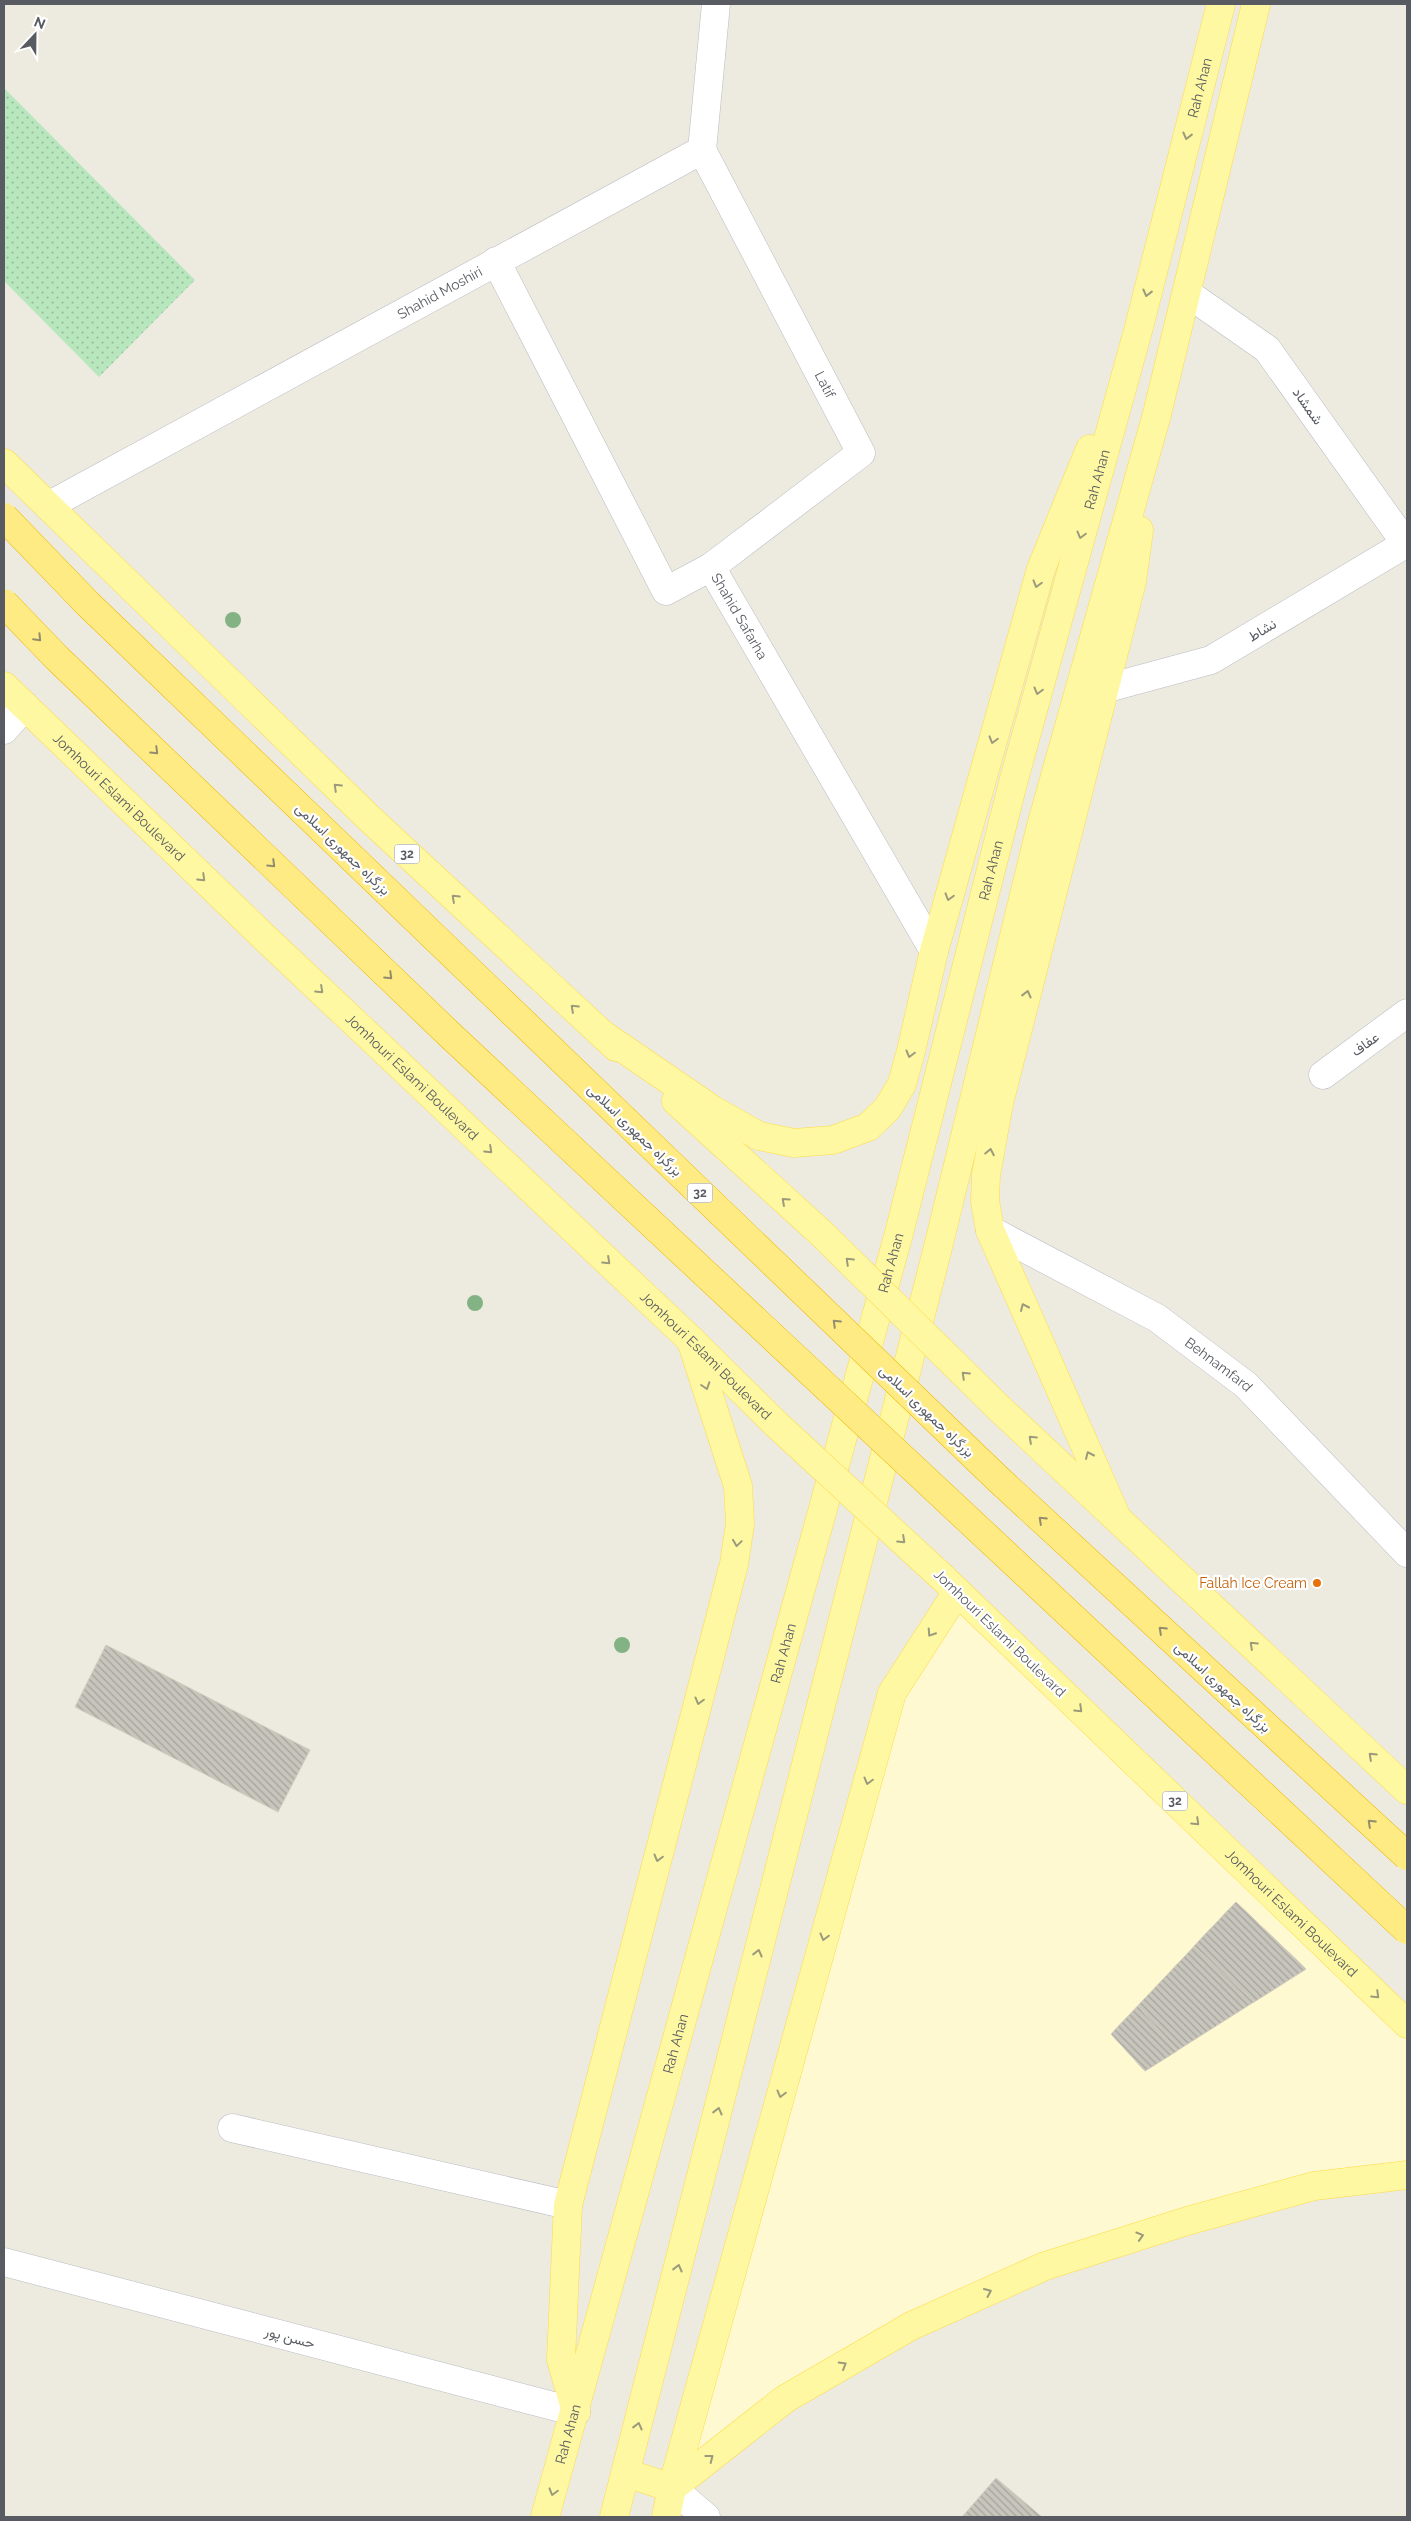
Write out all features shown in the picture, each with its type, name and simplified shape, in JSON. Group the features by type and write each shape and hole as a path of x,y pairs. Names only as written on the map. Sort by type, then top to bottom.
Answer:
{"highway":[{"name":"بزرگراه جمهوری اسلامی","path":"4,517 88,604 991,1472 1407,1856"},
{"path":"4,604 57,658 450,1035 1407,1930"}],"main road":[{"name":"Rah Ahan","path":"546,2517 899,1233 1014,779 1139,327 1221,4"},
{"path":"614,2517 933,1266 1041,826 1157,414 1256,4"},
{"path":"602,1034 713,1110 759,1136 794,1143 833,1140 868,1127 887,1109 902,1084 934,951 1041,569 1139,327"},
{"path":"1116,1516 990,1230 985,1201 986,1175 999,1103 1132,581 1157,414"},
{"name":"32","path":"4,463 370,819 821,1234 1000,1409 1407,1790"},
{"name":"Jomhouri Eslami Boulevard","path":"4,686 263,936 691,1340 776,1424 950,1585 1407,2024"},
{"path":"576,2412 561,2359 568,2205 734,1564 740,1524 738,1486 691,1340"},
{"path":"666,2517 672,2488 892,1693 950,1585"},
{"path":"672,2488 785,2399 911,2326 1045,2266 1187,2222 1314,2186 1407,2175"},
{"path":"626,2473 672,2488"}],"street":[{"path":"702,150 716,4"},
{"name":"Shahid Moshiri","path":"48,506 702,150"},
{"name":"Latif","path":"702,150 861,453 711,567"},
{"name":"Shahid Safarha","path":"496,261 666,590 711,567 934,951"},
{"name":"شمشاد","path":"1187,293 1267,349 1406,543"},
{"name":"نشاط","path":"1104,689 1211,660 1406,543"},
{"path":"4,730 25,706"},
{"name":"عفاف","path":"1323,1075 1407,1012"},
{"name":"Behnamfard","path":"990,1230 1157,1318 1246,1385 1407,1553"},
{"path":"232,2128 568,2205"},
{"name":"حسن پور","path":"4,2262 576,2412"},
{"path":"672,2488 706,2517"}],"shaded area":[{"path":"957,1592 1407,2024 1407,2175 1314,2186 911,2326 672,2488 892,1693"}],"green space":[{"path":"4,88 195,280 99,377 4,281"}],"building":[{"path":"106,1645 310,1750 278,1812 75,1707"},
{"path":"1236,1902 1306,1969 1145,2071 1111,2034"},
{"path":"1236,1902 1306,1969 1254,2002 1194,1946"},
{"path":"1138,2006 1177,2051 1145,2071 1111,2034"},
{"path":"996,2478 1042,2517 962,2517"}],"place":[{"name":"Fallah Ice Cream","path":"1317,1583"}]}
